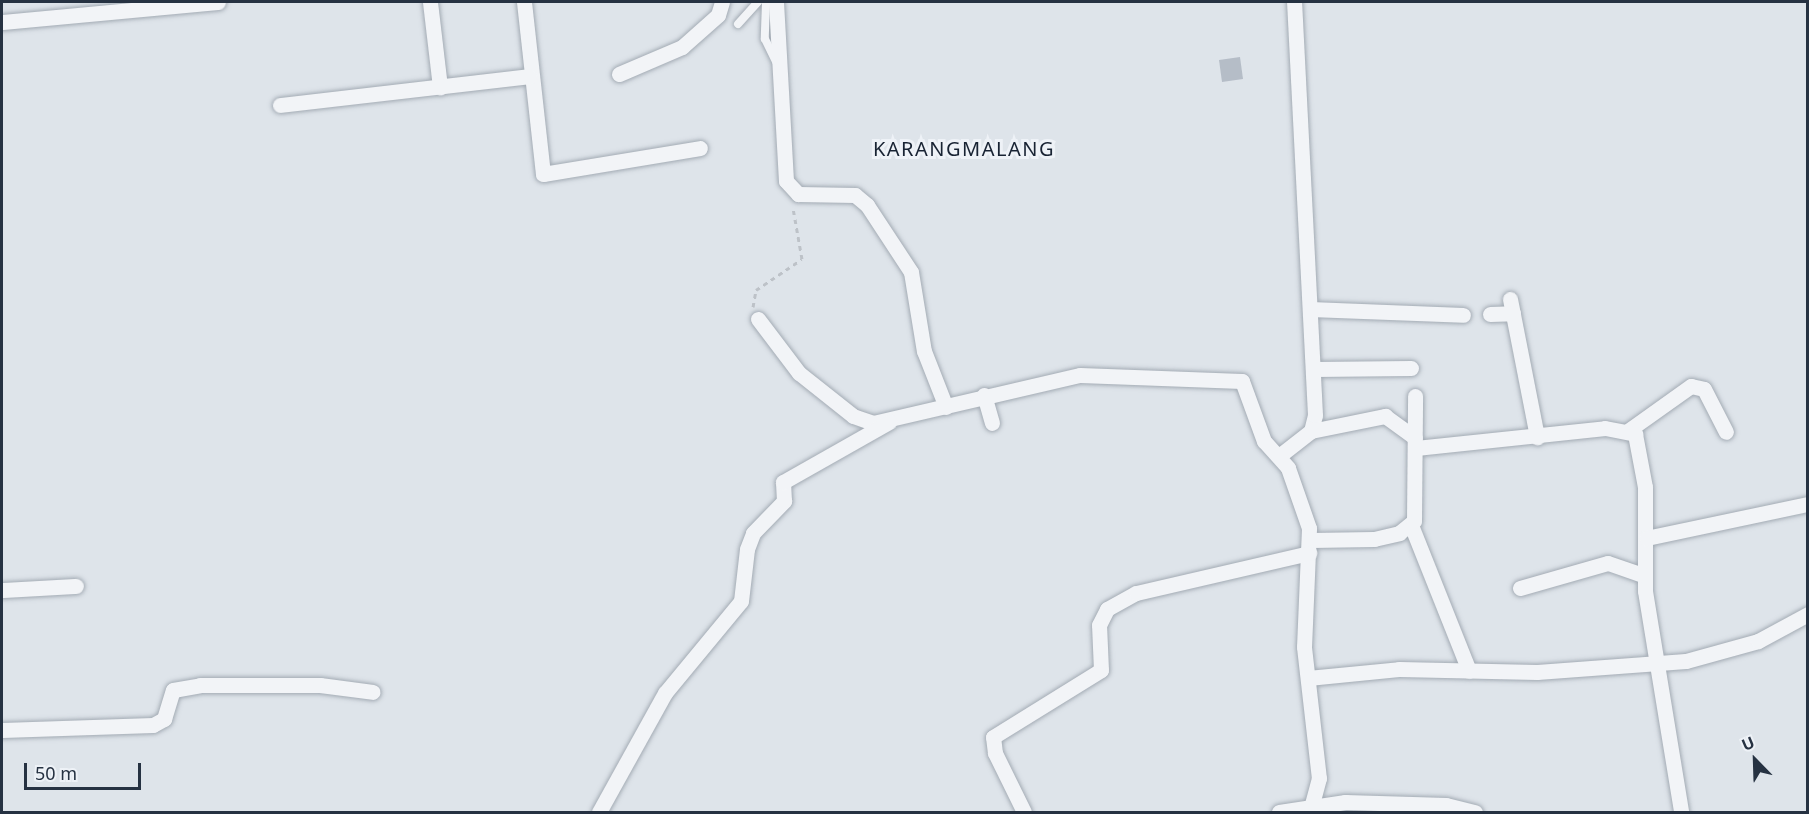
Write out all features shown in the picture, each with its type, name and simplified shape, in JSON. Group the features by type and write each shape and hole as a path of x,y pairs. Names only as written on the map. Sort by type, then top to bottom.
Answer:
{"street":[{"path":"2,22 218,2"},
{"path":"430,2 440,87"},
{"path":"524,2 529,76 543,174 700,148"},
{"path":"619,74 682,47 718,15 722,2"},
{"path":"776,2 776,62 786,181 795,193 855,195 867,204 911,272 924,351 946,407"},
{"path":"1294,2 1314,369 1311,431"},
{"path":"280,105 529,76"},
{"path":"1490,314 1511,306 1537,437"},
{"path":"1310,309 1463,315"},
{"path":"758,319 799,373 838,406 863,421 891,421 984,395 1098,373 1236,378 1245,387 1263,441 1279,456 1299,495 1310,546 1303,611 1319,778 1311,809"},
{"path":"1314,369 1411,368"},
{"path":"1279,456 1311,431 1385,416 1416,443 1629,430 1691,386 1704,389 1726,432"},
{"path":"984,395 992,423"},
{"path":"1415,396 1418,506 1411,525 1469,671"},
{"path":"599,813 665,693 741,601 753,532 777,513 786,479 891,421"},
{"path":"1629,430 1642,460 1646,538 1643,575 1659,663 1681,813"},
{"path":"1646,538 1808,504"},
{"path":"1024,813 994,753 993,736 1101,670 1100,625 1107,609 1136,593 1310,546 1374,539 1411,525"},
{"path":"1520,588 1608,563 1643,575"},
{"path":"2,590 76,586"},
{"path":"1308,678 1399,669 1469,671 1659,663 1735,649 1808,614"},
{"path":"2,730 156,724 166,716 171,692 182,687 320,685 373,692"},
{"path":"1279,813 1412,803 1475,813"}],"lane":[{"path":"738,24 758,2"},
{"path":"766,2 765,39 776,62"}],"path":[{"path":"758,319 753,292 802,259 794,227 795,193"}],"building":[{"path":"1240,57 1243,79 1222,82 1219,60"}],"district":[{"name":"KARANGMALANG","path":"964,148"}]}
